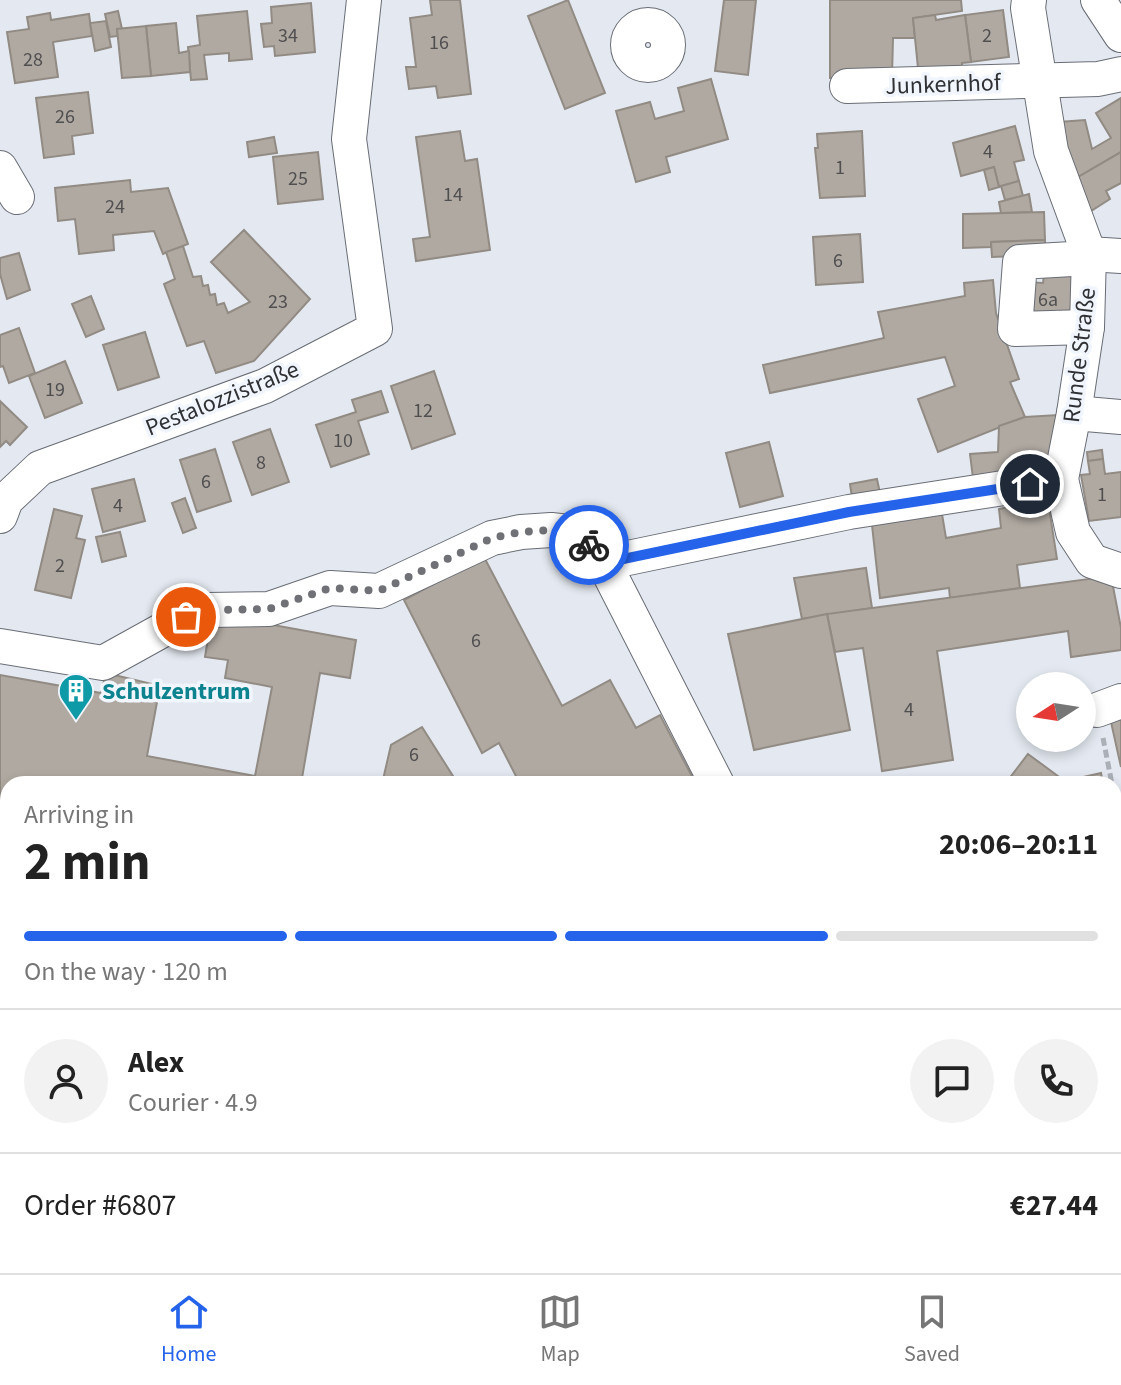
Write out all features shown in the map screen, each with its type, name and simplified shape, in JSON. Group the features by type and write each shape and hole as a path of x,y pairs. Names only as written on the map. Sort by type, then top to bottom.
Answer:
{"street":[{"name":"Pestalozzistraße","path":"0,516 6,500 40,468 265,386 375,329 349,139 364,0"},
{"name":"Runde Straße","path":"1029,0 1051,151 1100,256 1061,479 1073,532 1092,561 1121,571"},
{"path":"1098,0 1121,35"},
{"path":"1039,81 1098,79 1121,74"},
{"name":"Junkernhof","path":"847,86 1039,81"},
{"path":"0,168 17,197"},
{"path":"1087,327 1015,329 1020,262 1100,256"},
{"path":"1074,413 1121,417"},
{"path":"604,563 849,512 1061,479"},
{"path":"0,646 103,663 186,617 208,610 269,609 330,588 379,591 492,538 521,532 568,532 586,542 604,563 713,776"}],"path":[{"path":"1109,706 1112,776"}],"building":[{"path":"430,0 460,0 471,94 438,98 436,86 409,89 406,67 416,67 410,18 432,15"},
{"path":"568,0 605,93 565,109 528,16"},
{"path":"724,0 756,0 748,75 715,71"},
{"path":"830,0 961,0 962,11 913,18 915,38 893,38 892,76 830,78"},
{"path":"311,3 315,52 275,56 274,46 264,47 261,24 272,23 271,7"},
{"path":"1003,10 1009,57 971,62 965,15"},
{"path":"118,11 122,29 117,29 118,36 110,37 105,14"},
{"path":"247,11 252,59 229,61 229,53 204,55 207,79 191,80 188,47 200,45 197,16"},
{"path":"50,13 51,20 89,14 92,36 53,42 58,77 15,83 7,32 29,29 27,17"},
{"path":"935,15 936,20 965,15 971,62 962,63 963,74 918,68 913,18"},
{"path":"106,21 111,47 95,51 90,23"},
{"path":"176,23 179,53 189,51 190,72 151,76 146,26"},
{"path":"146,26 151,76 122,78 117,29"},
{"path":"711,79 728,139 666,157 670,172 636,182 616,111 650,102 655,119 684,111 678,88"},
{"path":"88,92 93,133 72,136 74,154 44,158 36,98"},
{"path":"1121,98 1121,152 1073,180 1059,122 1085,120 1092,149 1111,138 1096,113"},
{"path":"1015,126 1024,160 1014,162 1019,181 999,187 994,167 961,176 953,143"},
{"path":"460,131 465,161 477,159 490,250 416,261 413,239 430,237 416,137"},
{"path":"862,131 865,196 820,198 815,148 818,148 817,134"},
{"path":"274,137 277,153 249,157 247,142"},
{"path":"318,152 323,199 278,204 273,157"},
{"path":"1121,152 1121,183 1106,191 1110,199 1091,211 1073,180"},
{"path":"994,167 999,187 989,190 984,170"},
{"path":"130,180 131,192 168,188 188,244 163,254 154,231 113,235 114,250 79,254 75,219 58,221 55,188"},
{"path":"1019,181 1023,196 1005,200 1001,186"},
{"path":"1029,194 1032,212 1001,213 999,202"},
{"path":"1044,212 1045,240 991,242 991,247 963,248 963,214"},
{"path":"244,230 310,299 254,361 216,373 204,341 187,346 164,284 175,279 166,252 183,246 193,277 201,276 203,286 208,285 210,295 215,294 217,305 224,303 228,313 250,302 211,262"},
{"path":"860,234 863,282 816,285 813,237"},
{"path":"1045,240 1046,255 992,257 991,242"},
{"path":"19,253 30,290 7,299 0,274 0,258"},
{"path":"1045,267 1074,270 1070,320 1024,316 1026,282 1043,283"},
{"path":"993,280 996,313 1019,379 1010,382 1025,417 938,452 918,399 955,386 945,357 770,393 763,365 884,338 878,312 965,296 964,283"},
{"path":"91,296 104,329 86,337 72,304"},
{"path":"19,328 35,373 9,383 3,366 0,367 0,335"},
{"path":"145,332 159,377 118,390 103,345"},
{"path":"65,361 82,403 45,418 29,376"},
{"path":"434,371 455,434 412,449 391,386"},
{"path":"381,391 388,412 358,421 369,454 331,467 316,425 356,412 352,400"},
{"path":"0,401 27,427 10,445 6,441 0,447"},
{"path":"1058,415 1047,466 973,478 970,454 998,452 999,426 1025,417"},
{"path":"270,429 289,482 252,495 233,442"},
{"path":"769,442 783,496 740,507 726,453"},
{"path":"215,449 231,501 197,512 180,460"},
{"path":"1102,450 1103,459 1088,461 1087,452"},
{"path":"1103,459 1105,474 1121,472 1121,517 1089,521 1081,475 1090,474 1088,461"},
{"path":"134,479 145,521 103,532 92,489"},
{"path":"877,479 881,498 853,504 850,484"},
{"path":"185,498 196,528 183,533 172,503"},
{"path":"1038,501 1040,509 1049,508 1057,559 1017,565 1020,588 950,598 949,588 880,598 871,516 941,508 946,538 1001,528 999,509"},
{"path":"54,509 82,516 76,538 85,540 71,598 35,590"},
{"path":"120,532 126,556 102,562 96,537"},
{"path":"484,557 562,706 610,680 636,728 660,715 692,776 516,776 499,743 482,753 404,600"},
{"path":"866,568 872,608 802,619 794,578"},
{"path":"1111,576 1121,628 1121,650 1071,657 1068,631 937,651 953,760 882,771 863,648 835,652 827,614"},
{"name":"Schulzentrum","path":"212,614 356,640 350,678 320,673 302,776 255,776 272,687 225,678 228,660 205,657"},
{"path":"827,614 850,730 754,750 728,634"},
{"name":"Schulzentrum","path":"106,673 160,686 147,756 255,776 0,776 0,675 101,693"},
{"path":"1121,710 1121,767 1109,713"},
{"path":"422,727 453,776 384,776 391,745"},
{"path":"1028,754 1058,776 1011,776"}],"way so far":[{"path":"186,617 208,610 269,609 330,588 379,591 492,538 521,532 568,532 589,545"}],"place":[{"name":"Schulzentrum","path":"76,722"}],"route":[{"path":"589,545 604,563 849,512 1030,484"}]}
